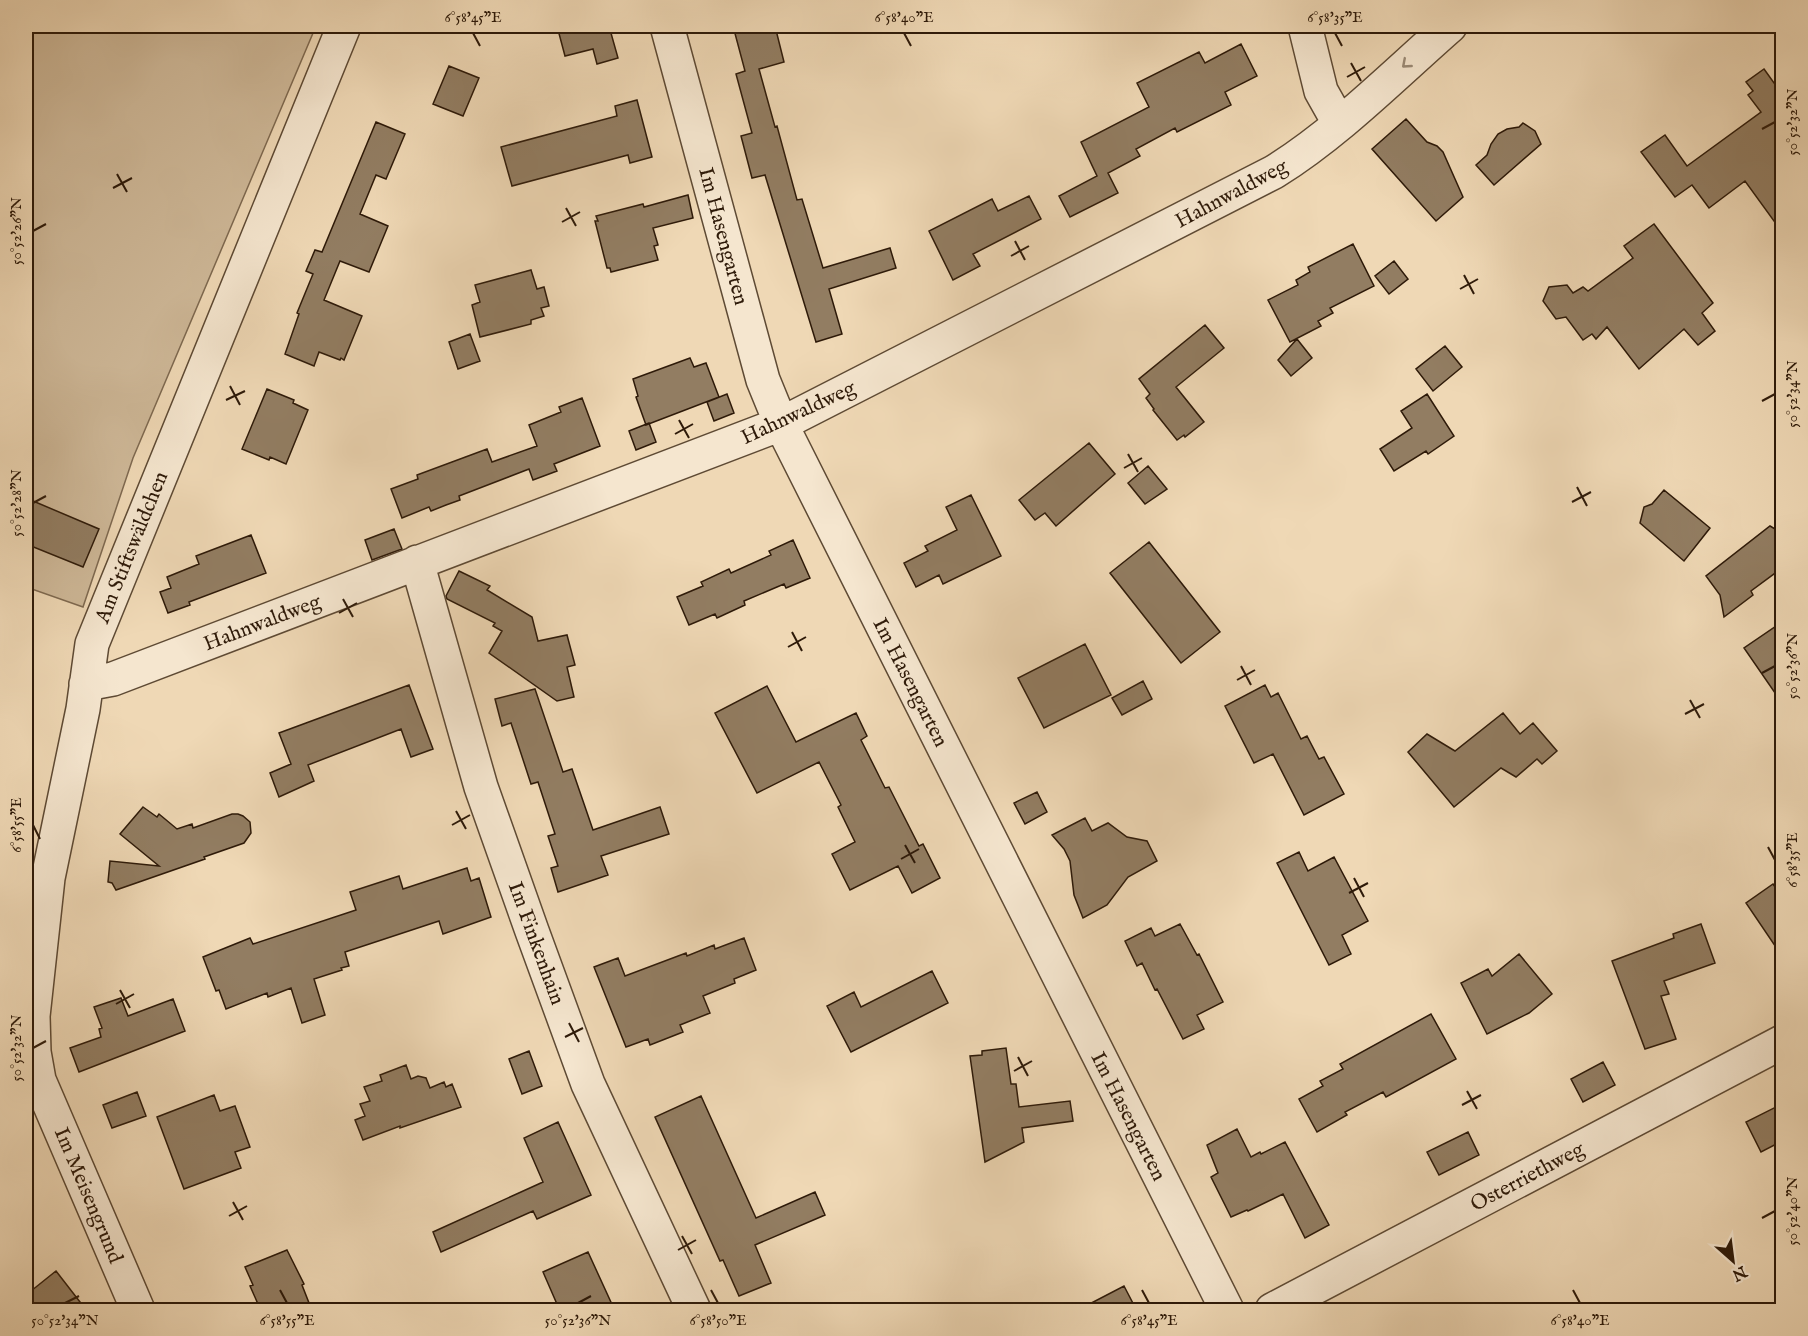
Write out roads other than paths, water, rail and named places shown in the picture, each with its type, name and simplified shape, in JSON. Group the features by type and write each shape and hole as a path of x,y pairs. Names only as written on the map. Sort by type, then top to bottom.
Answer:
{"street":[{"name":"Am Stiftswäldchen","path":"32,1085 33,1016 48,878 83,709 92,644 344,26"},
{"name":"Im Hasengarten","path":"667,26 763,380 781,424 1227,1311"},
{"path":"1305,26 1321,91 1340,123"},
{"name":"Hahnwaldweg","path":"86,684 113,679 781,424 1274,172 1298,157 1340,123 1450,26"},
{"name":"Im Finkenhain","path":"417,562 482,787 588,1084 694,1311"},
{"name":"Osterriethweg","path":"1272,1311 1782,1042"},
{"name":"Im Meisengrund","path":"32,1085 138,1311"}]}
